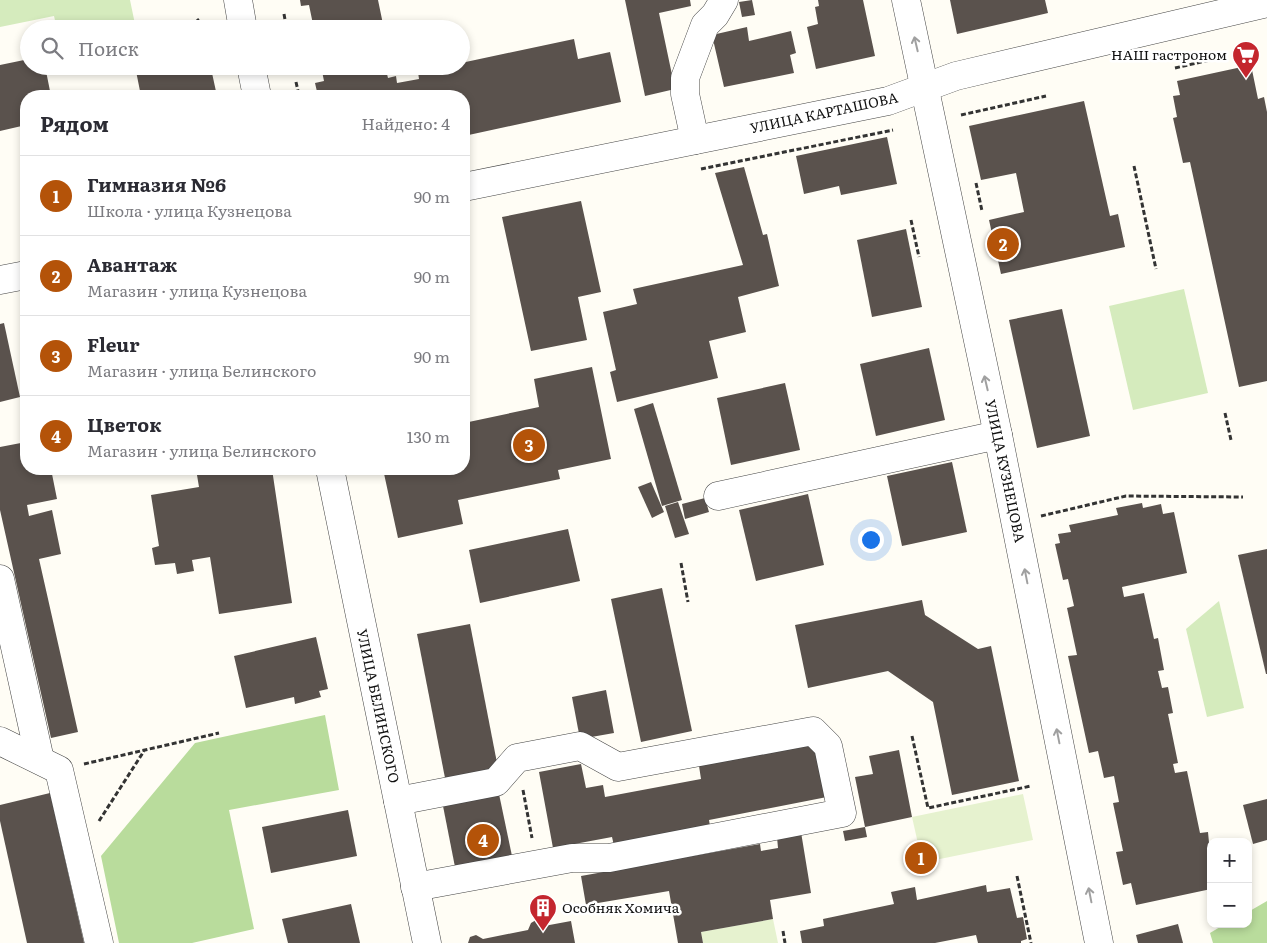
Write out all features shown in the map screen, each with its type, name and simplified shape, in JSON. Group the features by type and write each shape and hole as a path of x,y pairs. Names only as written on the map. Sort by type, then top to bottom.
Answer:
{"street":[{"path":"238,0 241,20"},
{"path":"695,140 685,94 685,78 705,25 715,15 724,0"},
{"name":"УЛИЦА КУЗНЕЦОВА","path":"906,0 998,435 1099,943"},
{"name":"УЛИЦА КАРТАШОВА","path":"470,186 888,102 956,76 1267,3"},
{"path":"252,75 255,90"},
{"path":"0,280 20,276"},
{"path":"718,496 998,435"},
{"name":"УЛИЦА БЕЛИНСКОГО","path":"331,475 427,943"},
{"path":"0,579 50,765 79,852 99,943"},
{"path":"398,801 496,782 517,758 580,746 618,767 813,730 828,746 842,813 609,858 572,858 415,887"},
{"path":"0,741 50,765"}],"path":[{"path":"284,14 285,20"},
{"path":"1175,68 1210,60"},
{"path":"296,82 298,90"},
{"path":"961,115 1046,96"},
{"path":"701,169 894,130"},
{"path":"1134,166 1156,268"},
{"path":"976,183 982,211"},
{"path":"911,220 919,257"},
{"path":"1225,413 1231,440"},
{"path":"1040,516 1126,496 1243,497"},
{"path":"681,563 688,602"},
{"path":"50,765 144,750 219,732"},
{"path":"912,736 928,808 1031,786"},
{"path":"79,852 144,750"},
{"path":"517,758 537,864"},
{"path":"1017,876 1031,943"},
{"path":"783,931 785,943"}],"green space":[{"path":"0,0 130,0 134,20 55,20 54,16 34,20 20,20 20,23 0,27"},
{"path":"1184,289 1208,393 1133,410 1109,306"},
{"path":"1219,601 1244,708 1207,717 1186,629"},
{"path":"325,715 339,790 229,810 254,929 192,943 119,943 101,856 195,743"},
{"path":"1023,794 1033,840 935,860 919,848 912,817"},
{"path":"1267,901 1267,943 1213,943 1210,933 1218,928 1252,928 1252,910"},
{"path":"773,919 778,943 703,943 701,932"}],"building":[{"path":"300,0 378,0 382,20 312,20 309,5 301,6"},
{"path":"625,0 690,0 691,6 659,13 675,89 645,96"},
{"path":"752,0 755,15 742,17 739,2"},
{"path":"818,0 863,0 875,56 816,69 807,27 818,24 815,7 819,6"},
{"path":"950,0 1045,0 1048,13 957,34"},
{"path":"747,27 749,41 791,31 796,53 790,55 794,73 724,87 712,35"},
{"path":"574,39 578,59 610,52 621,102 470,135 470,90 317,90 315,83 324,81 323,75 387,75 388,78 396,76 397,83 419,79 418,75 470,75 470,61"},
{"path":"20,61 20,75 47,75 50,90 20,90 20,126 0,131 0,65"},
{"path":"1251,65 1258,99 1264,97 1267,112 1267,381 1239,387 1190,162 1183,163 1173,118 1177,117 1173,96 1180,95 1177,81"},
{"path":"137,75 212,75 216,90 140,90"},
{"path":"1084,101 1110,216 1118,214 1125,247 1001,274 989,220 1024,212 1016,173 981,180 969,126"},
{"path":"887,137 897,184 841,195 839,186 804,194 796,156"},
{"path":"744,167 763,235 767,234 779,286 738,297 746,332 709,341 718,378 617,402 610,372 616,370 603,312 637,304 633,289 743,265 715,173"},
{"path":"581,201 601,292 578,297 587,340 531,351 502,217"},
{"path":"906,229 922,307 872,317 857,240"},
{"path":"1062,309 1090,436 1037,448 1009,320"},
{"path":"4,323 20,397 0,402 0,324"},
{"path":"929,348 945,420 876,436 860,364"},
{"path":"592,367 611,459 558,470 560,479 458,500 463,524 398,538 384,475 470,475 470,422 539,407 534,379"},
{"path":"785,383 800,450 731,465 717,398"},
{"path":"653,403 682,500 662,506 634,409"},
{"path":"20,443 20,475 52,475 57,499 27,505 29,516 52,510 61,554 39,559 78,732 51,738 0,510 0,447"},
{"path":"952,462 967,532 902,546 887,476"},
{"path":"197,475 273,475 292,603 219,614 210,557 192,560 194,571 177,574 175,563 155,565 152,548 159,546 151,495 199,487"},
{"path":"651,482 664,512 652,518 638,487"},
{"path":"808,494 824,565 756,581 739,510"},
{"path":"705,498 709,512 685,519 682,504"},
{"path":"678,502 689,534 675,538 665,506"},
{"path":"1142,503 1143,508 1161,504 1163,514 1174,512 1187,573 1122,587 1124,597 1144,593 1154,639 1158,638 1164,670 1158,671 1162,688 1168,687 1173,713 1168,714 1178,763 1173,764 1175,773 1187,771 1200,833 1208,832 1209,838 1207,838 1207,890 1136,905 1131,883 1123,885 1116,852 1123,851 1113,803 1119,802 1114,776 1104,778 1098,751 1089,753 1068,656 1077,655 1067,608 1074,606 1068,579 1063,580 1055,544 1060,543 1058,534 1071,532 1069,525 1118,515 1116,508"},
{"path":"568,529 580,581 480,603 469,550"},
{"path":"1267,549 1267,674 1266,674 1238,555"},
{"path":"662,588 692,731 641,742 611,599"},
{"path":"922,600 925,615 978,649 991,646 1019,781 952,795 933,702 888,671 808,688 795,625"},
{"path":"470,624 498,768 445,778 417,634"},
{"path":"316,637 328,689 319,691 321,697 295,704 294,697 246,708 234,656"},
{"path":"606,690 614,733 580,739 572,697"},
{"path":"817,744 827,797 709,820 711,832 615,850 612,837 553,848 539,772 581,764 586,788 603,785 605,797 701,779 699,766"},
{"path":"899,750 912,817 865,827 855,777 873,774 869,756"},
{"path":"50,793 84,943 27,943 0,821 0,805"},
{"path":"499,794 512,856 455,867 443,806"},
{"path":"1267,799 1267,840 1253,844 1243,805"},
{"path":"348,810 357,856 271,873 262,827"},
{"path":"865,827 867,837 845,841 843,831"},
{"path":"801,832 811,893 770,900 773,919 701,932 703,943 678,943 669,891 586,905 581,876 760,844 761,851 778,848 777,837"},
{"path":"986,885 987,892 1010,888 1017,918 1023,917 1027,939 1021,941 1021,943 978,943 976,935 935,943 802,943 800,931 824,926 823,919 894,904 891,892 915,887 917,900"},
{"path":"351,904 360,943 288,943 282,919"},
{"name":"Особняк Хомича","path":"536,920 544,926 571,921 575,943 468,943 470,937 476,935 483,939 528,930 531,923"},
{"path":"1178,924 1183,943 1138,943 1136,935"}],"place":[{"name":"НАШ гастроном","path":"1246,79"},
{"name":"Авантаж","path":"1003,244"},
{"name":"Fleur","path":"529,445"},
{"name":"Цветок","path":"483,840"},
{"name":"Гимназия №6","path":"921,858"},
{"name":"Особняк Хомича","path":"543,932"}]}
